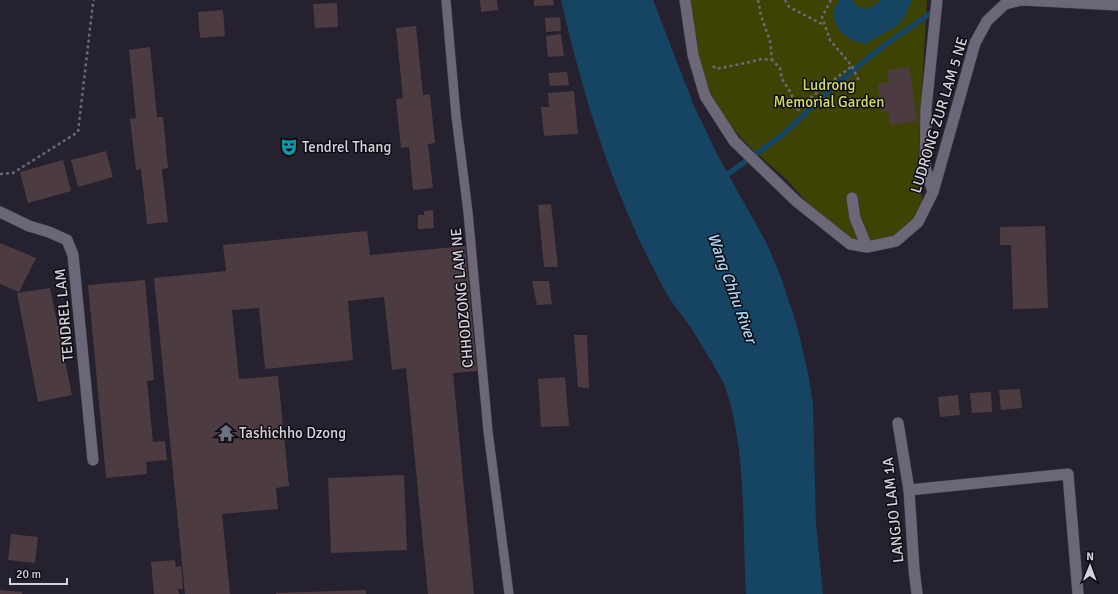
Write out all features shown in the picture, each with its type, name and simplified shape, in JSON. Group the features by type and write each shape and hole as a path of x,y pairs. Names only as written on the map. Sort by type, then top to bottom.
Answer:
{"street":[{"name":"LUDRONG ZUR LAM 5 NE","path":"685,0 693,55 705,96 734,141 796,201 850,244 867,248 896,241 918,222 933,192 976,43 987,21 1006,4 1022,0 1103,3 1118,5"},
{"path":"933,192 925,167 926,124 936,0"},
{"path":"852,198 855,218 867,248"},
{"name":"TENDREL LAM","path":"0,212 29,226 50,232 66,240 73,255 93,460"},
{"name":"LANGJO LAM 1A","path":"898,423 909,490 917,594"},
{"path":"909,490 1068,474 1078,594"}],"lane":[{"name":"CHHODZONG LAM NE","path":"446,0 456,116 468,212 488,431 509,594"}],"path":[{"path":"0,174 13,173 78,132 94,0"},
{"path":"758,0 761,16 770,41 772,60 780,68 782,79 791,93 798,111 810,98 853,67"},
{"path":"785,0 789,7 825,26"},
{"path":"831,0 822,17 825,26 830,40 853,67 859,81"},
{"path":"711,64 716,69 762,59 772,60"}],"green space":[{"name":"Ludrong Memorial Garden","path":"691,0 927,0 918,161 922,200 914,218 894,235 872,241 854,239 826,220 786,179 753,150 729,123 710,93 698,58"}],"water":[{"name":"Wang Chhu River","path":"561,0 653,0 694,106 718,156 766,242 781,277 797,326 808,373 813,404 816,525 823,594 746,594 741,465 733,414 726,389 696,335 664,289 630,220 591,112"},
{"path":"839,0 853,0 858,7 868,9 881,0 912,0 904,18 897,26 865,44 851,40 840,31 835,23 833,11"}],"building":[{"path":"480,0 497,0 498,10 481,12"},
{"path":"534,0 553,0 554,5 534,6"},
{"path":"337,3 338,27 315,28 313,4"},
{"path":"223,10 225,36 200,38 198,12"},
{"path":"560,17 561,31 546,32 545,18"},
{"path":"416,26 423,95 430,94 435,143 428,144 433,188 413,190 409,147 401,148 396,99 403,98 396,28"},
{"path":"561,34 564,56 548,57 546,36"},
{"path":"150,47 157,117 163,117 168,168 162,169 168,222 147,224 141,169 136,170 130,119 136,118 129,50"},
{"path":"909,67 917,121 890,125 888,111 881,112 878,84 889,82 887,70"},
{"path":"567,72 569,85 550,86 548,73"},
{"path":"574,91 578,134 544,136 541,107 549,107 548,93"},
{"path":"106,151 113,177 78,187 71,160"},
{"path":"63,160 71,191 28,203 20,172"},
{"path":"551,204 558,267 544,267 538,205"},
{"path":"433,210 434,228 418,229 418,215 424,215 424,211"},
{"path":"1045,226 1048,308 1013,309 1011,245 1000,245 1000,227"},
{"name":"Tashichho Dzong","path":"367,231 370,255 465,246 477,371 453,373 474,594 428,594 406,368 392,370 384,297 348,301 353,360 265,369 259,308 232,310 239,379 278,376 289,486 276,488 278,509 222,514 230,594 185,594 154,278 226,271 223,245"},
{"path":"0,243 36,258 19,292 0,284"},
{"path":"145,280 154,380 147,381 153,442 165,441 167,460 146,462 147,474 106,478 88,285"},
{"path":"532,281 549,281 552,304 537,305"},
{"path":"50,288 72,395 38,402 17,293"},
{"path":"574,335 587,335 589,388 578,387"},
{"path":"565,377 569,426 541,427 538,379"},
{"path":"1020,389 1022,408 1001,410 999,390"},
{"path":"991,392 992,412 972,413 970,393"},
{"path":"958,395 960,415 940,417 938,397"},
{"name":"Tashichho Dzong","path":"404,475 407,550 331,553 328,478"},
{"path":"11,534 38,537 35,563 8,560"},
{"path":"175,560 176,567 181,566 183,589 178,589 179,594 154,594 151,562"},
{"path":"0,590 22,592 22,594 0,594"},
{"path":"366,590 366,594 276,594 276,593"}],"waterway":[{"path":"728,174 781,136 828,92 862,63 886,44 931,13"}],"place":[{"name":"Tendrel Thang","path":"289,147"},
{"name":"Tashichho Dzong","path":"226,433"}]}
